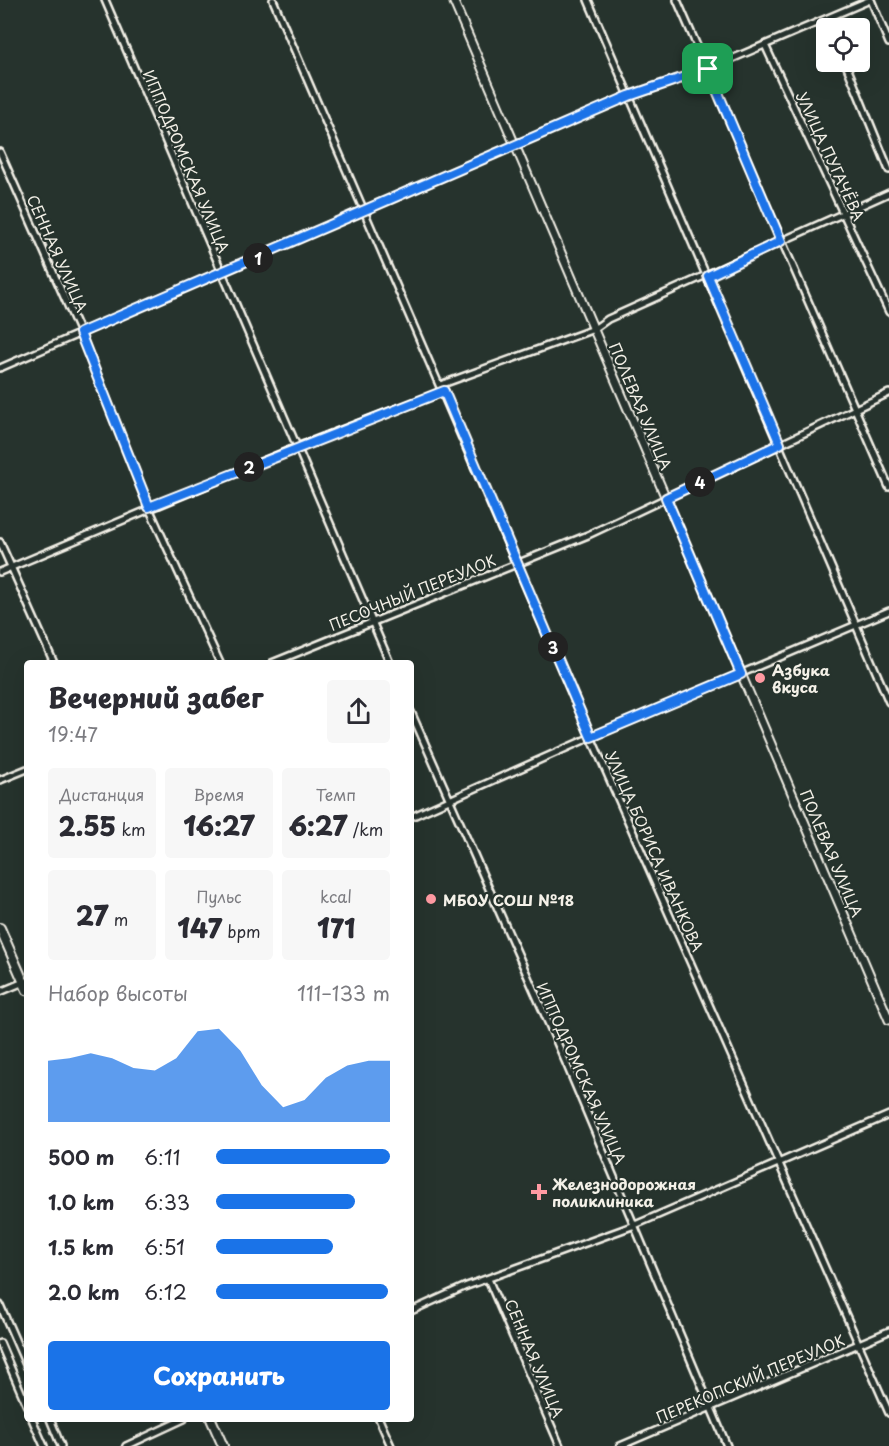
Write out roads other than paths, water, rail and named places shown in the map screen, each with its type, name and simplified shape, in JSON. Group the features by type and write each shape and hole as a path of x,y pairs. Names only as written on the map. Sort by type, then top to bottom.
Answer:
{"main road":[{"path":"0,928 24,980"},
{"path":"212,1422 223,1446"}],"street":[{"name":"ИППОДРОМСКАЯ УЛИЦА","path":"105,0 389,660"},
{"name":"УЛИЦА БОРИСА ИВАНКОВА","path":"273,0 591,737 889,1413"},
{"name":"ПОЛЕВАЯ УЛИЦА","path":"453,0 889,1020"},
{"path":"588,0 889,702"},
{"path":"677,0 889,488"},
{"path":"830,18 870,0 889,43"},
{"path":"0,368 629,96 708,69 816,24"},
{"name":"УЛИЦА ПУГАЧЁВА","path":"765,45 889,312"},
{"path":"849,72 889,170"},
{"name":"СЕННАЯ УЛИЦА","path":"0,152 80,333 149,507 219,660"},
{"path":"0,572 149,507 594,329 608,319 889,193"},
{"name":"ПЕСОЧНЫЙ ПЕРЕУЛОК","path":"279,660 588,535 889,393"},
{"path":"0,542 53,660"},
{"path":"414,816 591,737 889,611"},
{"name":"ИППОДРОМСКАЯ УЛИЦА","path":"414,719 635,1224 727,1446"},
{"path":"0,780 24,769"},
{"path":"0,992 24,985"},
{"path":"414,1310 488,1279 635,1224 889,1115"},
{"name":"СЕННАЯ УЛИЦА","path":"488,1279 560,1446"},
{"path":"0,1305 24,1360"},
{"name":"ПЕРЕКОПСКИЙ ПЕРЕУЛОК","path":"620,1446 889,1331"},
{"path":"0,1343 24,1399"},
{"path":"33,1422 44,1446"},
{"path":"51,1422 61,1446"},
{"path":"126,1446 178,1422"},
{"path":"380,1422 391,1446"}],"place":[{"name":"Азбука вкуса","path":"760,678"},
{"name":"МБОУ СОШ №18","path":"431,899"},
{"name":"Железнодорожная поликлиника","path":"539,1192"}]}
